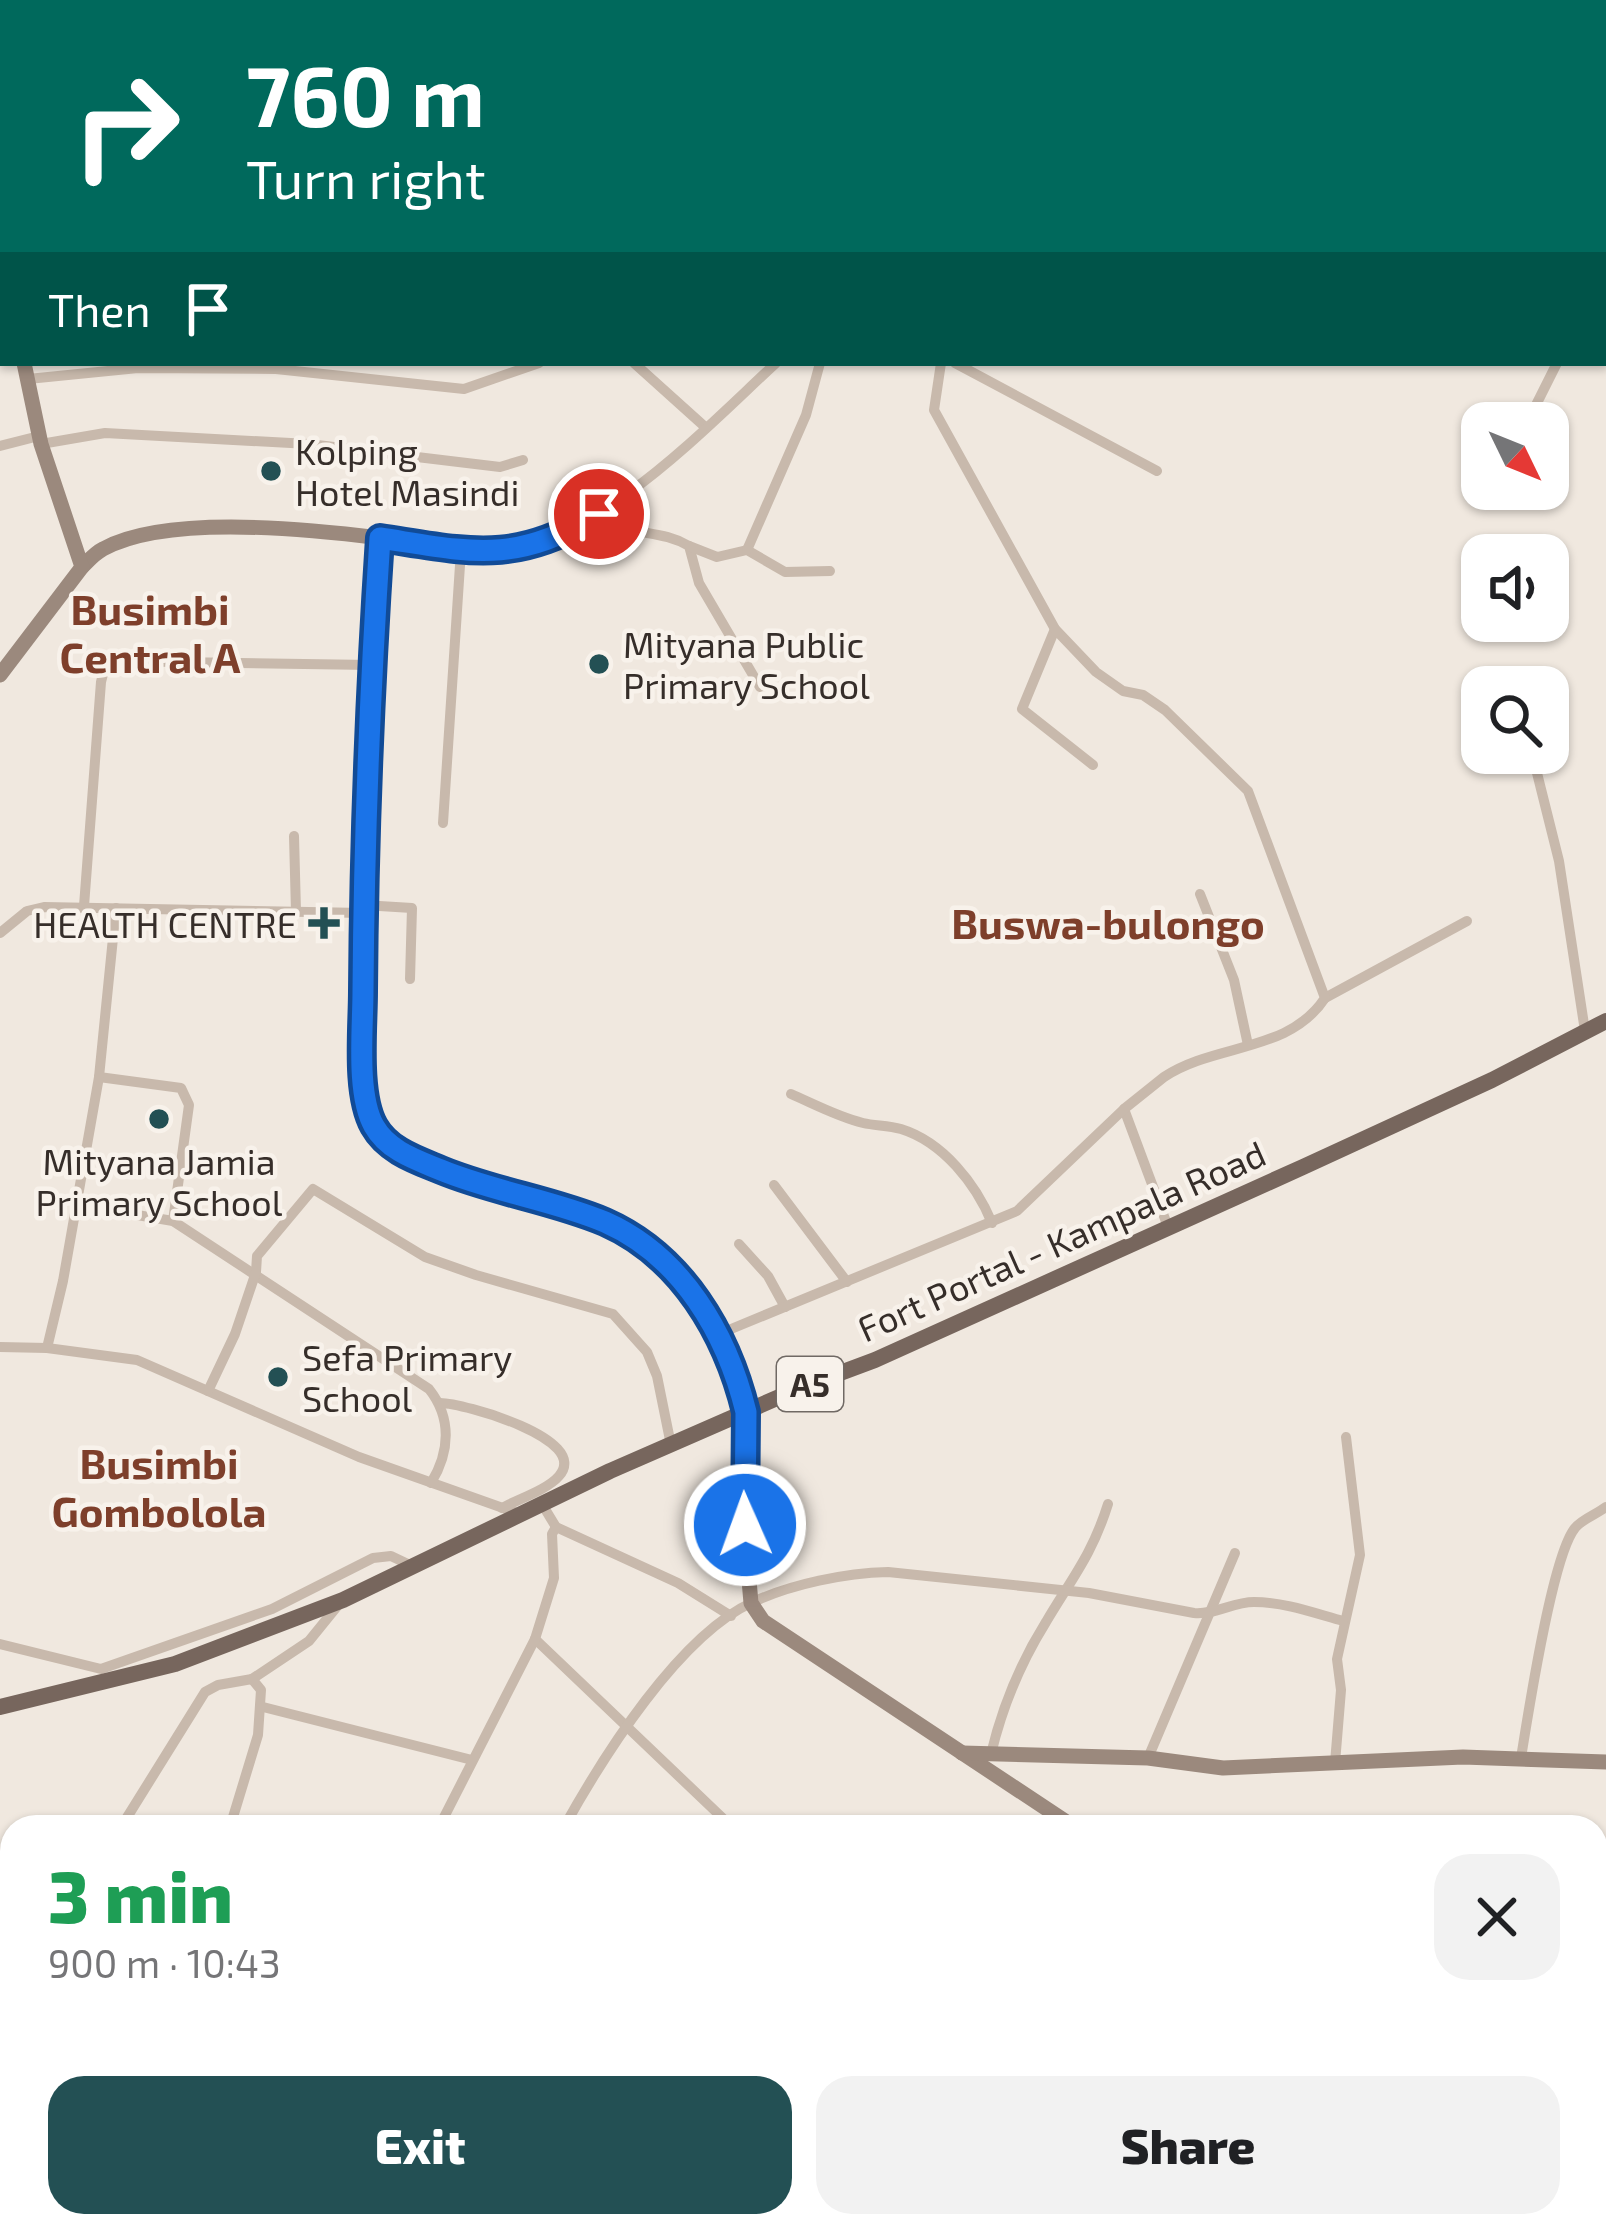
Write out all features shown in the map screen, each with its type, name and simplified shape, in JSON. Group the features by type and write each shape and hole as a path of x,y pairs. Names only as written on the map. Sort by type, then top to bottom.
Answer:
{"main road":[{"path":"26,371 40,440 82,567"},
{"path":"0,675 82,567 103,549 180,530 230,526 380,538 363,909 363,1066 372,1124 403,1154 477,1185 603,1221 639,1240 669,1267 719,1334 746,1412 743,1465 751,1603 763,1621 1056,1815"},
{"name":"Fort Portal - Kampala Road","path":"0,1707 175,1664 343,1600 511,1511 542,1504 875,1360 1474,1088 1606,1022"},
{"path":"962,1753 1148,1758 1223,1768 1463,1757 1606,1762"}],"street":[{"path":"26,371 137,366 276,369 464,389 530,366"},
{"path":"637,366 704,426"},
{"path":"380,538 485,554 569,531 599,514 773,366"},
{"path":"746,550 806,415 819,366"},
{"path":"940,366 934,410 1055,628 1096,672 1165,710 1249,791 1325,998"},
{"path":"961,366 1157,471"},
{"path":"1538,402 1556,366"},
{"path":"0,446 105,433 309,444 500,467 523,460"},
{"path":"599,514 614,528 677,538 717,556 746,550 785,572 830,571"},
{"path":"689,546 699,584 760,687"},
{"path":"443,823 461,550"},
{"path":"1055,628 1022,709 1093,765"},
{"path":"84,906 101,682 112,661 371,665"},
{"path":"1537,774 1559,861 1585,1030"},
{"path":"295,836 296,911"},
{"path":"1200,894 1234,980 1248,1046"},
{"path":"0,933 27,911 84,906 296,911 412,908 410,979"},
{"path":"47,1348 100,1077 116,908"},
{"path":"719,1334 1018,1211 1124,1109 1178,1068 1285,1034 1306,1021 1325,998 1466,921"},
{"path":"100,1077 182,1088 187,1095 173,1221"},
{"path":"791,1094 859,1123 895,1127 931,1143 951,1160 986,1207 992,1223"},
{"path":"1124,1109 1168,1227"},
{"path":"774,1186 847,1282"},
{"path":"208,1390 235,1334 256,1272 256,1256 314,1189 425,1257 613,1314 647,1352 657,1376 671,1445"},
{"path":"77,1204 173,1221 429,1389 440,1402 447,1425 440,1469 431,1484"},
{"path":"740,1244 768,1276 785,1307"},
{"path":"0,1347 137,1360 359,1457 511,1511 560,1476 562,1453 544,1436 459,1403 440,1402"},
{"path":"1335,1763 1341,1690 1337,1658 1360,1555 1346,1437"},
{"path":"542,1504 556,1527 678,1583 730,1616"},
{"path":"991,1754 998,1722 1020,1670 1097,1540 1108,1504"},
{"path":"1522,1758 1540,1651 1565,1548 1573,1530 1606,1507"},
{"path":"445,1815 535,1639 554,1578 552,1534 556,1527"},
{"path":"1148,1758 1235,1553"},
{"path":"0,1644 101,1669 272,1609 374,1558 391,1556 412,1566"},
{"path":"572,1815 664,1676 710,1630 751,1603 866,1572 1067,1592 1206,1614 1256,1602 1343,1621"},
{"path":"129,1815 206,1692 218,1684 252,1679 309,1641 343,1600"},
{"path":"535,1639 720,1815"},
{"path":"234,1815 262,1707 261,1690 252,1679"},
{"path":"262,1707 472,1760"}],"place":[{"name":"Kolping Hotel Masindi","path":"271,471"},
{"name":"Mityana Public Primary School","path":"599,664"},
{"name":"HEALTH CENTRE","path":"324,923"},
{"name":"Mityana Jamia Primary School","path":"159,1119"},
{"name":"Sefa Primary School","path":"278,1377"}],"district":[{"name":"Busimbi Central A","path":"150,632"},
{"name":"Buswa-bulongo","path":"1108,922"},
{"name":"Busimbi Gombolola","path":"159,1486"}],"route":[{"path":"599,514 569,531 485,554 380,538 363,913 366,1099 372,1124 403,1154 477,1185 603,1221 639,1240 669,1267 719,1334 741,1394 746,1412 745,1525"}]}
